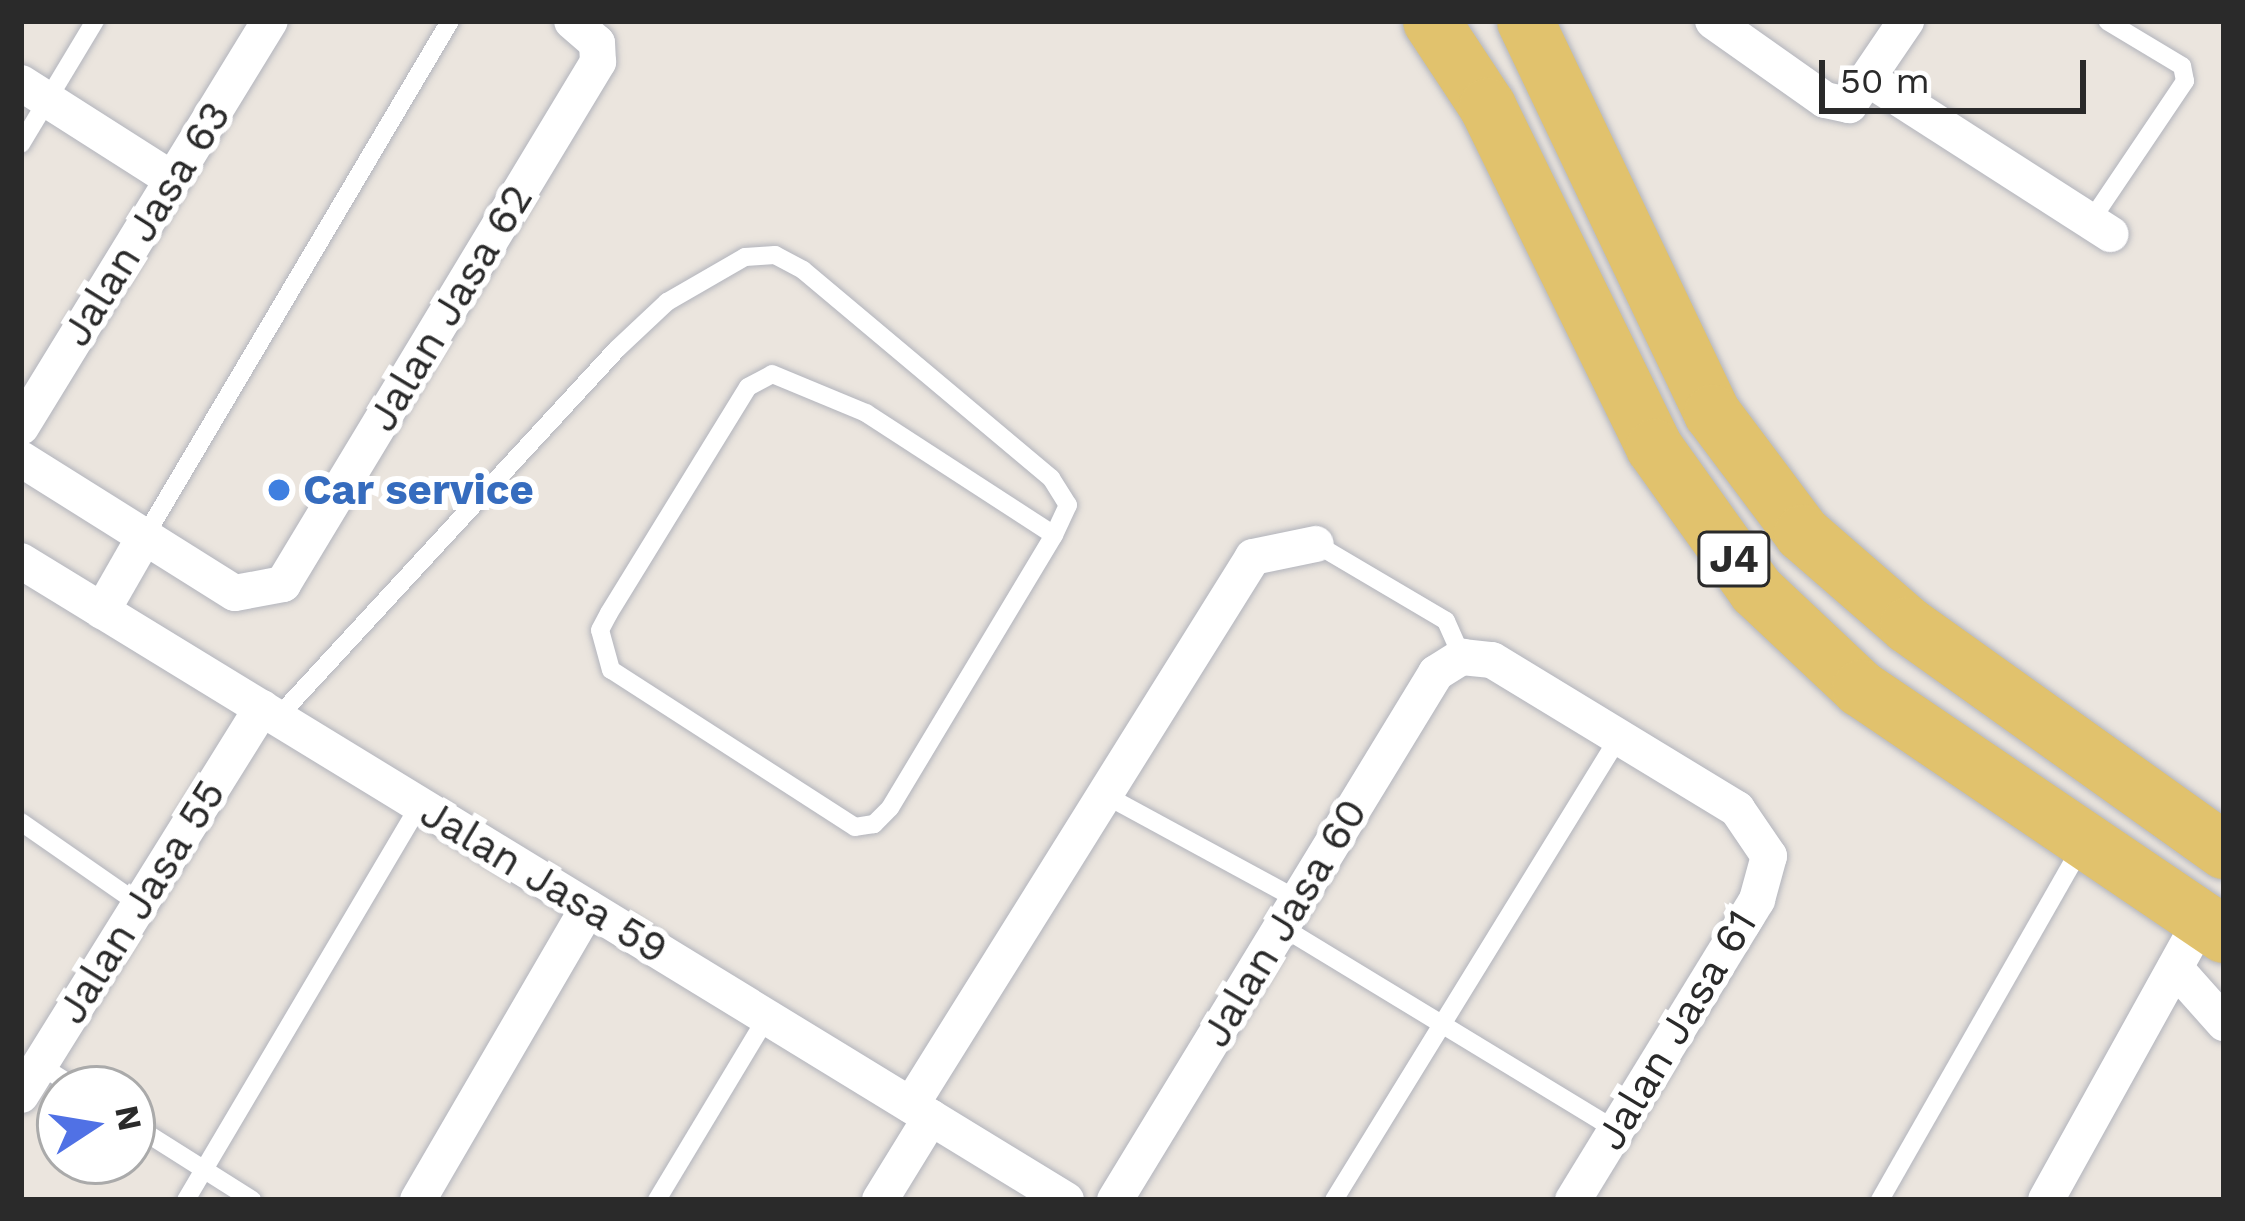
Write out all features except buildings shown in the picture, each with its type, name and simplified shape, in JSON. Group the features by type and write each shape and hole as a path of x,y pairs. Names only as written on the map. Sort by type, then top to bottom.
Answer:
{"main road":[{"name":"J4","path":"1431,21 1487,106 1654,447 1756,590 1861,688 2085,840 2200,940"},
{"name":"J4","path":"1525,21 1712,413 1802,533 1908,625 2224,850"}],"street":[{"name":"Jalan Jasa 63","path":"21,427 270,21"},
{"name":"Jalan Jasa 62","path":"21,459 236,593 284,584 598,62 597,43 572,21"},
{"path":"1712,21 1859,92 2100,228"},
{"path":"1859,92 1906,21"},
{"path":"34,91 173,180"},
{"path":"102,611 145,536"},
{"path":"880,1200 921,1111 1105,794 1253,557 1316,544"},
{"name":"Jalan Jasa 59","path":"21,562 1066,1200"},
{"path":"1462,657 1492,660 1619,737"},
{"name":"Jalan Jasa 60","path":"1115,1200 1436,673 1462,657"},
{"name":"Jalan Jasa 55","path":"28,1071 136,902 270,713"},
{"name":"Jalan Jasa 61","path":"1573,1200 1756,900 1769,856 1737,809 1619,737"},
{"path":"418,1200 588,908"},
{"path":"2200,940 2224,1023"},
{"path":"2047,1200 2200,940"}],"lane":[{"path":"21,144 34,91 94,21"},
{"path":"145,536 450,21"},
{"path":"2100,228 2185,81 2182,66 2107,21"},
{"path":"270,713 616,349 667,302 745,256 775,254 803,270 1051,478 1068,505 1054,535 874,824 855,826 611,670 601,649 609,614 748,387 772,374 866,413 1054,535"},
{"path":"1316,544 1446,621 1462,657"},
{"path":"1334,1200 1619,737"},
{"path":"1105,794 1290,914 1439,1025 1616,1130"},
{"path":"186,1200 419,805"},
{"path":"21,822 136,902"},
{"path":"1880,1200 2085,840"},
{"path":"657,1200 767,1017"},
{"path":"156,1139 251,1200"}],"place":[{"name":"Car service","path":"279,490"}]}
